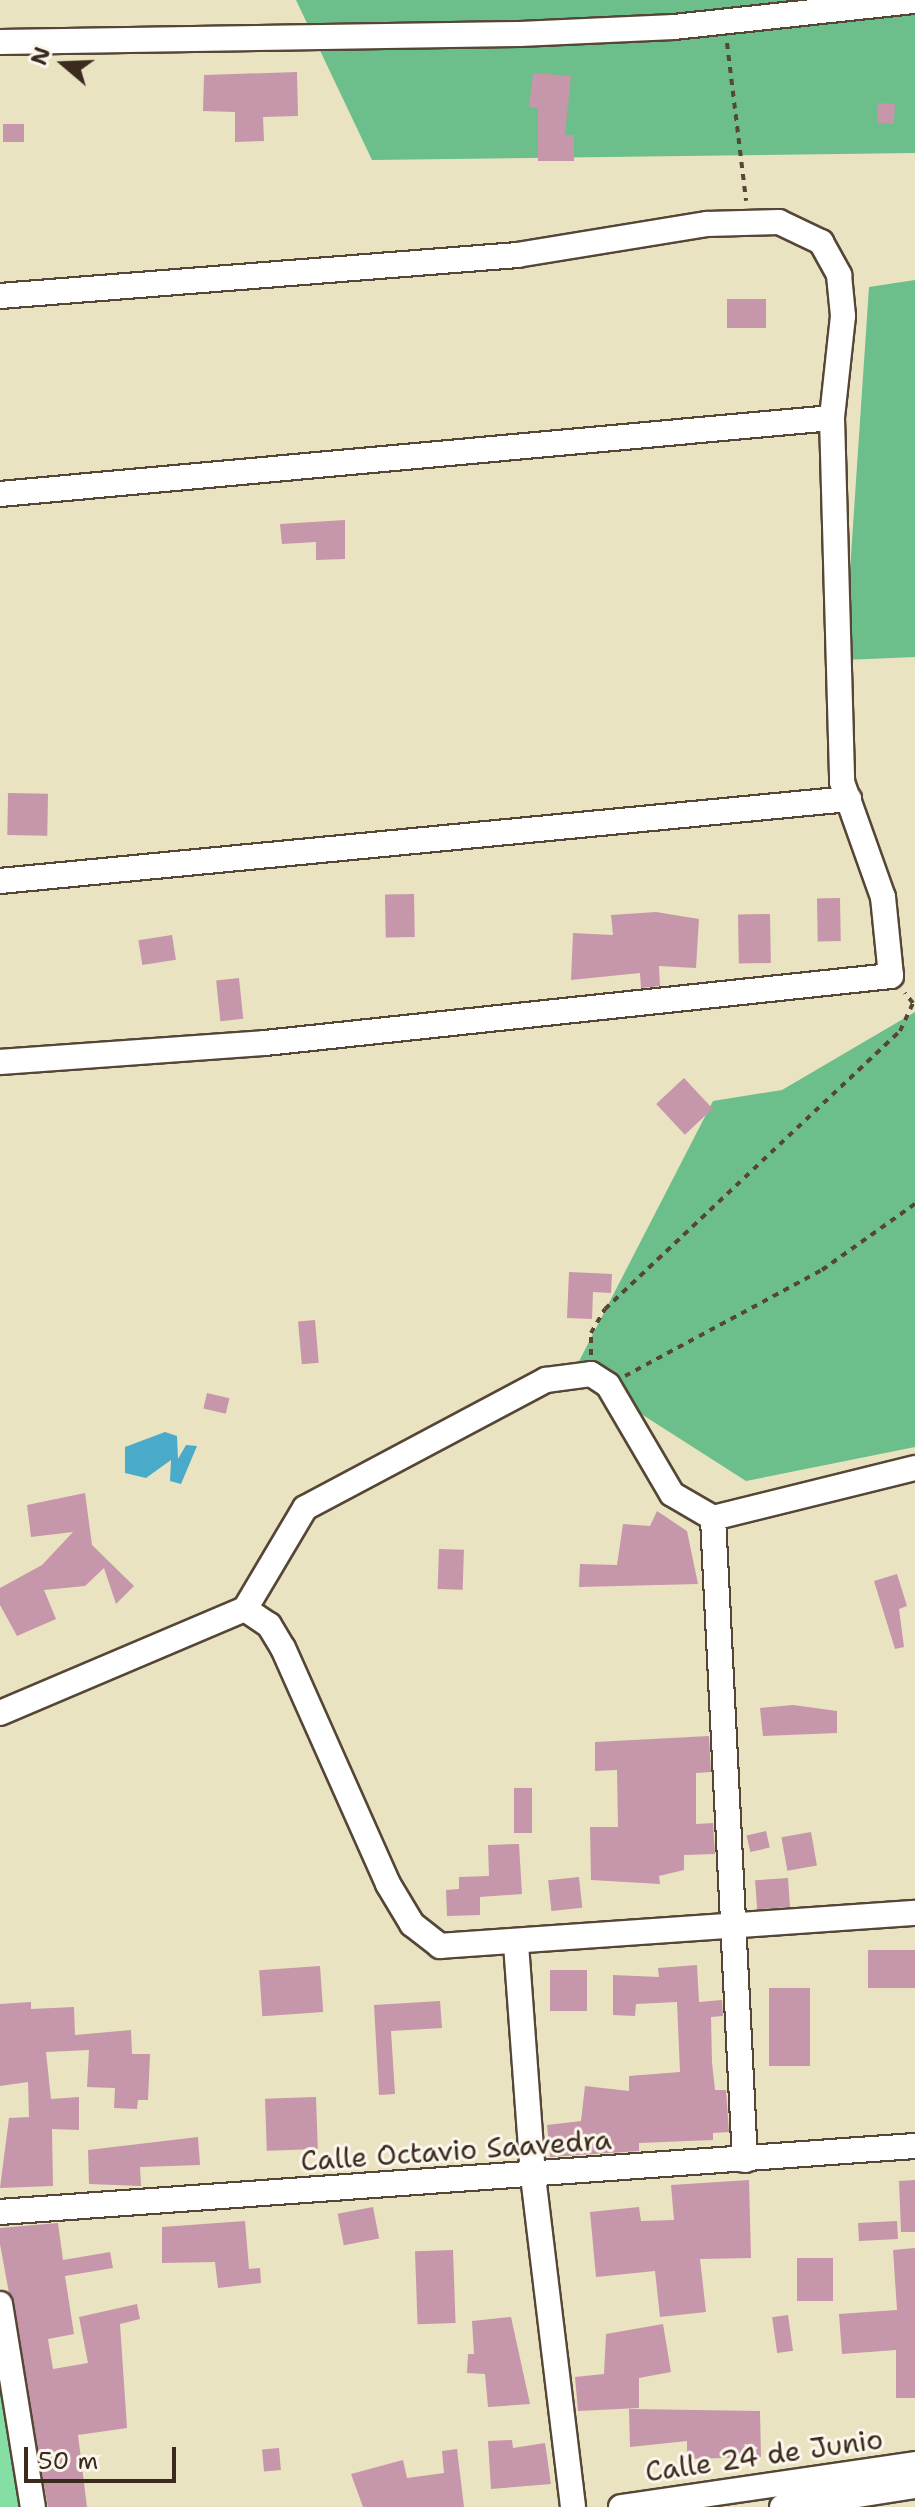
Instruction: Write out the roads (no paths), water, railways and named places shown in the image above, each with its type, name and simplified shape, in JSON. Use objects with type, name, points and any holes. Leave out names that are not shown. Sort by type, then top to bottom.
[{"type":"street","points":[[0,42],[520,34],[724,21],[915,1]]},
{"type":"street","points":[[0,296],[517,255],[749,223],[779,222],[821,242],[839,275],[843,316],[832,418],[837,720],[849,799],[883,897],[891,976],[265,1043],[0,1062]]},
{"type":"street","points":[[0,494],[832,418]]},
{"type":"street","points":[[0,881],[849,799]]},
{"type":"street","points":[[0,1713],[245,1609],[305,1508],[325,1494],[546,1380],[600,1379],[672,1494],[713,1518],[915,1468]]},
{"type":"street","points":[[713,1518],[745,2160]]},
{"type":"street","points":[[245,1609],[269,1625],[283,1648],[412,1924],[440,1946],[516,1944],[733,1929],[915,1913]]},
{"type":"street","points":[[516,1944],[533,2176],[573,2507]]},
{"type":"street","name":"Calle Octavio Saavedra","points":[[0,2212],[533,2176],[915,2146]]},
{"type":"street","points":[[0,2304],[33,2507]]},
{"type":"street","name":"Calle 24 de Junio","points":[[621,2507],[915,2464]]},
{"type":"street","name":"Calle 24 de Junio","points":[[782,2507],[915,2486]]},
{"type":"water","points":[[165,1432],[177,1436],[178,1459],[186,1445],[197,1446],[181,1484],[170,1481],[171,1460],[146,1478],[125,1473],[125,1447]]}]
